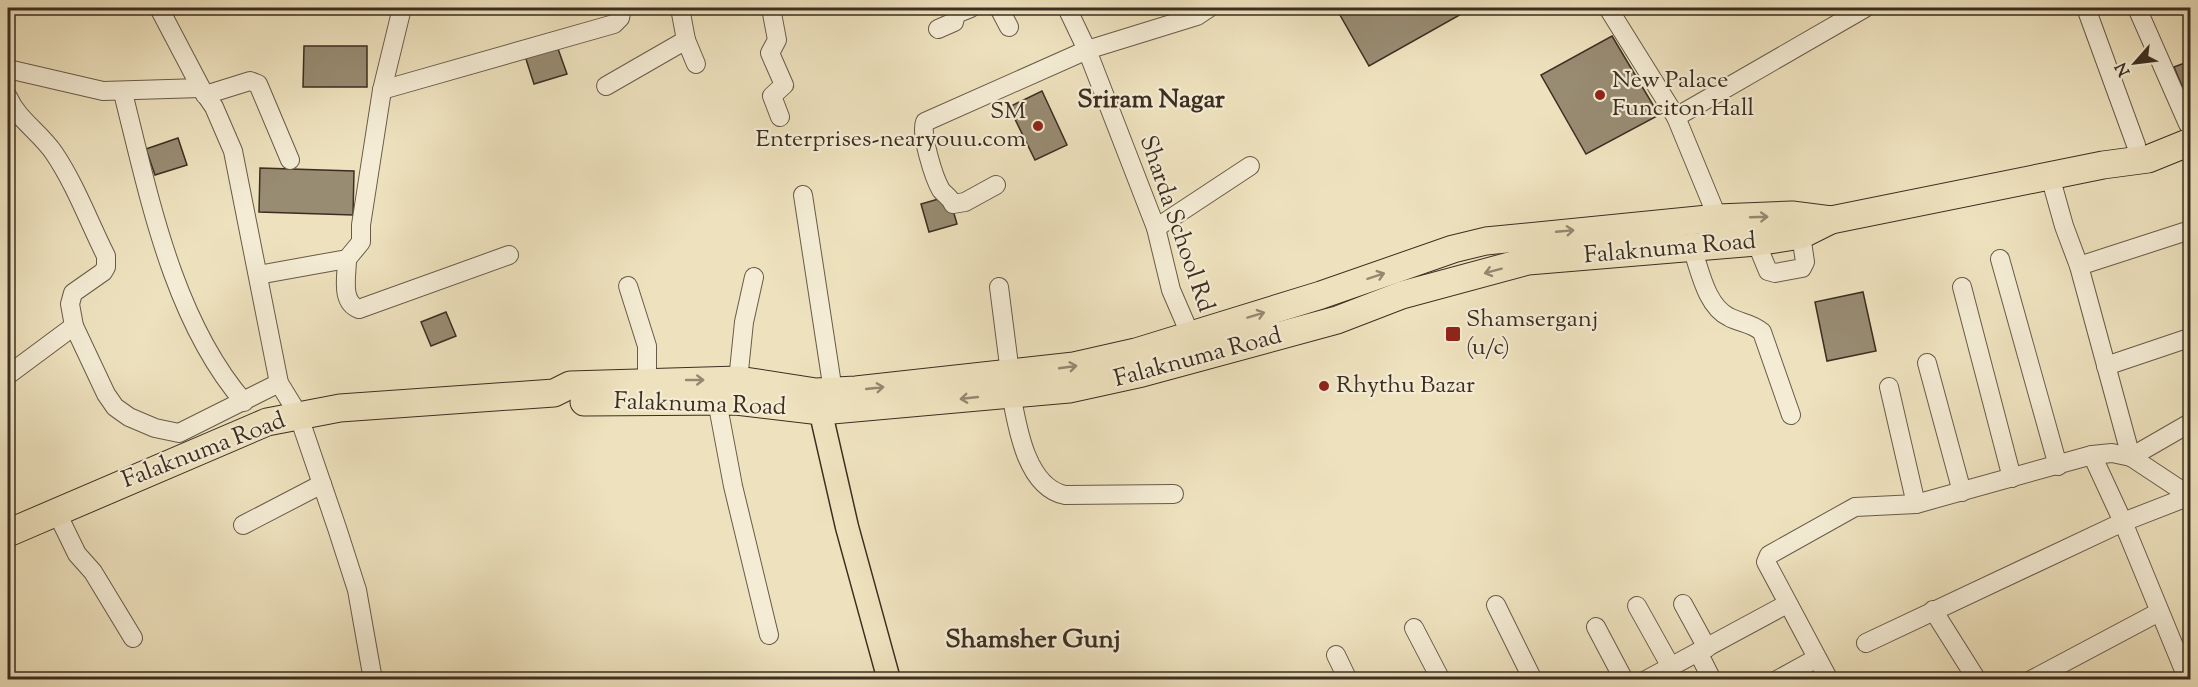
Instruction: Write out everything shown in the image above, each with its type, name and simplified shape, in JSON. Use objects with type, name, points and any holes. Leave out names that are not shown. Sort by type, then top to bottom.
[{"type":"highway","name":"Falaknuma Road","points":[[2103,165],[2136,145],[2190,129]]},
{"type":"highway","name":"Falaknuma Road","points":[[1191,347],[1337,320],[1402,295],[1528,261],[1756,242],[1801,235],[1831,220],[2103,165],[2148,159],[2190,129]]},
{"type":"highway","name":"Falaknuma Road","points":[[554,393],[576,402],[730,394],[823,398],[1010,383],[1101,384],[1321,295],[1453,249],[1486,241],[1718,218],[1792,215],[1831,220]]},
{"type":"highway","name":"Falaknuma Road","points":[[8,533],[237,434],[298,414],[340,408],[554,393],[570,385],[647,381],[730,394]]},
{"type":"main road","points":[[823,398],[847,527],[889,680]]},
{"type":"street","points":[[159,8],[203,92],[214,107],[233,151],[279,383],[298,414],[357,590],[374,675]]},
{"type":"street","points":[[402,8],[382,90],[361,225],[361,242],[347,259],[346,299],[352,306],[359,309],[509,255]]},
{"type":"street","points":[[382,90],[614,24],[620,18],[622,8]]},
{"type":"street","points":[[680,8],[686,40],[696,64]]},
{"type":"street","points":[[771,8],[777,40],[770,53],[784,85],[772,96],[780,117]]},
{"type":"street","points":[[938,29],[954,22],[956,14],[971,8]]},
{"type":"street","points":[[999,8],[1009,27]]},
{"type":"street","name":"Sharda School Rd","points":[[1067,8],[1087,50],[1156,228],[1171,290],[1191,347]]},
{"type":"street","points":[[1608,8],[1676,117],[1728,244]]},
{"type":"street","points":[[1676,117],[1865,8]]},
{"type":"street","points":[[2086,8],[2136,145]]},
{"type":"street","points":[[2137,8],[2190,129]]},
{"type":"street","points":[[996,186],[965,202],[953,204],[949,196],[942,191],[922,132],[924,124],[931,118],[1087,50],[1199,10]]},
{"type":"street","points":[[606,86],[686,40]]},
{"type":"street","points":[[8,69],[102,91],[123,93],[203,92],[250,81],[258,84],[290,160]]},
{"type":"street","points":[[123,93],[146,188],[184,302],[223,378],[244,402]]},
{"type":"street","points":[[8,97],[15,112],[45,139],[58,158],[106,256],[106,267],[103,272],[74,293],[70,304],[74,326],[106,394],[115,407],[129,417],[155,428],[179,433],[279,383]]},
{"type":"street","points":[[1156,228],[1250,166]]},
{"type":"street","points":[[2050,176],[2079,266],[2131,457]]},
{"type":"street","points":[[803,195],[823,398]]},
{"type":"street","points":[[2079,266],[2190,230]]},
{"type":"street","points":[[1692,248],[1710,298],[1718,310],[1729,317],[1754,325],[1762,332],[1791,415]]},
{"type":"street","points":[[258,275],[347,259]]},
{"type":"street","points":[[2000,259],[2058,466]]},
{"type":"street","points":[[753,277],[730,394],[733,486],[769,634]]},
{"type":"street","points":[[628,286],[647,346],[647,381]]},
{"type":"street","points":[[999,287],[1010,383],[1021,444],[1033,467],[1053,491],[1065,495],[1174,494]]},
{"type":"street","points":[[1962,287],[2012,478]]},
{"type":"street","points":[[8,375],[74,326]]},
{"type":"street","points":[[2106,366],[2190,338]]},
{"type":"street","points":[[1927,363],[1962,492]]},
{"type":"street","points":[[1889,387],[1916,504]]},
{"type":"street","points":[[2131,457],[2190,423]]},
{"type":"street","points":[[1829,680],[1766,562],[1769,555],[1855,507],[1916,504],[2092,455],[2112,453],[2131,457],[2190,496],[2123,522],[1866,643]]},
{"type":"street","points":[[2092,455],[2123,522],[2159,612],[2183,648],[2188,680]]},
{"type":"street","points":[[243,525],[321,484]]},
{"type":"street","points":[[56,511],[77,554],[93,572],[133,638]]},
{"type":"street","points":[[1496,604],[1533,680]]},
{"type":"street","points":[[1683,604],[1712,680]]},
{"type":"street","points":[[1649,679],[1787,604]]},
{"type":"street","points":[[1637,606],[1671,667]]},
{"type":"street","points":[[1933,610],[1977,680]]},
{"type":"street","points":[[2031,680],[2060,673],[2159,612]]},
{"type":"street","points":[[1596,627],[1624,680]]},
{"type":"street","points":[[1413,628],[1442,680]]},
{"type":"street","points":[[1336,655],[1348,680]]},
{"type":"street","points":[[1777,680],[1817,658]]},
{"type":"building","points":[[1336,8],[1472,8],[1369,66]]},
{"type":"building","name":"New Palace Funciton Hall","points":[[1612,36],[1659,115],[1586,154],[1541,75]]},
{"type":"building","points":[[304,46],[367,46],[367,87],[303,87]]},
{"type":"building","points":[[557,46],[567,74],[534,84],[525,56]]},
{"type":"building","points":[[2190,61],[2190,82],[2182,86],[2174,67]]},
{"type":"building","name":"SM Enterprises-nearyouu.com","points":[[1042,91],[1067,145],[1035,160],[1009,107]]},
{"type":"building","points":[[178,138],[187,165],[155,175],[146,149]]},
{"type":"building","points":[[260,168],[354,171],[353,215],[259,212]]},
{"type":"building","points":[[949,196],[957,224],[929,232],[921,204]]},
{"type":"building","points":[[1863,292],[1876,351],[1827,361],[1815,302]]},
{"type":"building","points":[[446,312],[456,336],[431,346],[421,322]]},
{"type":"place","name":"New Palace Funciton Hall","points":[[1600,95]]},
{"type":"place","name":"SM Enterprises-nearyouu.com","points":[[1038,126]]},
{"type":"place","name":"Shamserganj (u/c)","points":[[1453,334]]},
{"type":"place","name":"Rhythu Bazar","points":[[1324,386]]},
{"type":"district","name":"Sriram Nagar","points":[[1151,100]]},
{"type":"district","name":"Shamsher Gunj","points":[[1033,640]]}]
